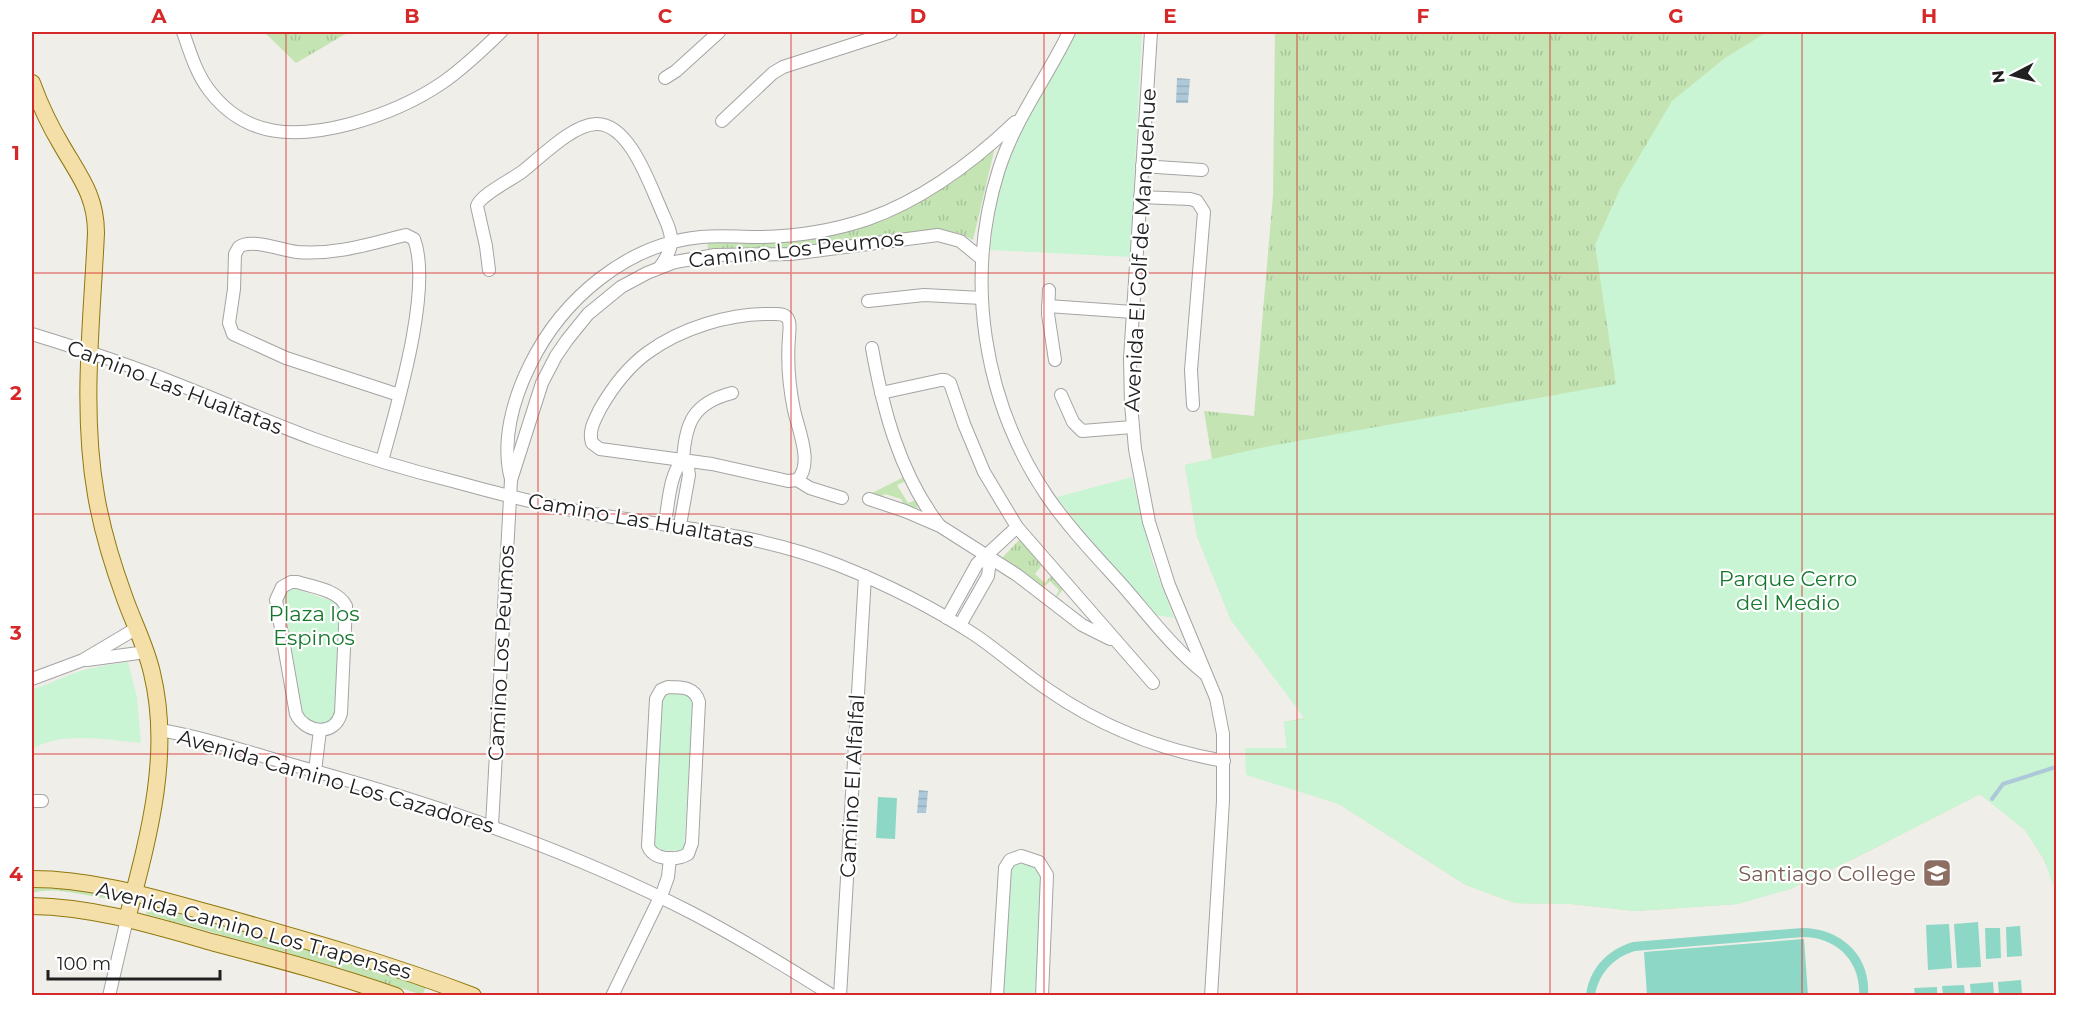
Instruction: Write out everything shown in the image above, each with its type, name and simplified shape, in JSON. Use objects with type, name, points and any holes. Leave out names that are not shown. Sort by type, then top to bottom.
[{"type":"main road","points":[[32,82],[55,134],[88,190],[94,207],[96,233],[89,421],[96,495],[114,569],[146,652],[156,693],[160,730],[155,794],[127,919]]},
{"type":"main road","name":"Avenida Camino Los Trapenses","points":[[32,879],[85,883],[134,892],[348,951],[473,996]]},
{"type":"main road","name":"Avenida Camino Los Trapenses","points":[[32,906],[87,910],[127,919],[319,971],[396,996]]},
{"type":"main road","points":[[428,996],[431,991],[443,984]]},
{"type":"street","points":[[183,32],[193,61],[204,82],[228,109],[257,126],[279,132],[298,133],[321,131],[354,123],[410,102],[456,73],[501,32]]},
{"type":"street","points":[[665,78],[676,71],[718,32]]},
{"type":"street","points":[[722,121],[773,73],[783,67],[891,32]]},
{"type":"street","name":"Avenida El Golf de Manquehue","points":[[1069,32],[1009,141],[998,171],[988,214],[982,259],[982,298],[986,341],[994,381],[1009,424],[1029,466],[1048,496],[1070,525],[1180,652],[1204,673]]},
{"type":"street","name":"Avenida El Golf de Manquehue","points":[[1151,32],[1133,312],[1130,382],[1132,427],[1139,476],[1154,540],[1169,585],[1219,709],[1223,734],[1224,761],[1211,996]]},
{"type":"street","name":"Camino Los Peumos","points":[[511,480],[508,470],[508,447],[514,404],[533,358],[551,328],[574,301],[601,278],[636,257],[672,243],[713,236],[756,237],[802,234],[847,225],[876,216],[941,183],[977,156],[1023,114]]},
{"type":"street","points":[[489,270],[477,206],[479,200],[509,181],[564,139],[591,125],[600,124],[611,128],[635,154],[667,225],[672,243],[660,267]]},
{"type":"street","points":[[1142,166],[1202,170]]},
{"type":"street","points":[[1140,197],[1190,198],[1197,201],[1202,208],[1191,370],[1193,405]]},
{"type":"street","points":[[382,461],[399,395],[411,345],[419,265],[415,241],[406,235],[355,249],[326,252],[295,251],[251,243],[239,247],[235,254],[234,289],[229,323],[233,334],[286,358],[399,395]]},
{"type":"street","name":"Camino Los Peumos","points":[[492,826],[511,480],[542,383],[556,356],[588,314],[634,279],[660,267],[702,256],[790,254],[938,235],[960,241],[982,259]]},
{"type":"street","points":[[1049,290],[1048,306],[1055,360]]},
{"type":"street","points":[[868,302],[924,295],[982,298]]},
{"type":"street","points":[[1048,306],[1133,312]]},
{"type":"street","points":[[797,480],[802,473],[804,452],[789,382],[790,323],[783,314],[743,315],[713,322],[677,335],[656,347],[637,361],[612,390],[602,405],[591,430],[591,440],[594,445],[603,450],[742,470],[788,481],[797,480],[810,488],[842,498]]},
{"type":"street","name":"Camino Las Hualtatas","points":[[32,334],[176,383],[285,428],[382,461],[510,496],[590,513],[680,525],[789,548],[865,576],[910,597],[960,625],[1045,688],[1090,716],[1155,744],[1224,761]]},
{"type":"street","points":[[872,348],[881,393],[911,480],[929,512],[940,526]]},
{"type":"street","points":[[881,393],[941,380],[950,383],[984,472],[1017,527],[1153,683]]},
{"type":"street","points":[[680,525],[689,472],[683,461],[687,429],[696,411],[712,400],[732,393]]},
{"type":"street","points":[[1061,395],[1073,422],[1079,429],[1086,431],[1132,427]]},
{"type":"street","points":[[665,524],[675,468],[683,461]]},
{"type":"street","points":[[869,499],[940,526],[1017,575],[1082,625],[1115,641]]},
{"type":"street","points":[[946,618],[975,568],[1017,527]]},
{"type":"street","points":[[960,625],[988,576],[989,568],[986,557]]},
{"type":"street","name":"Camino El Alfalfal","points":[[840,996],[865,576]]},
{"type":"street","points":[[291,582],[335,595],[342,599],[346,606],[340,719],[332,727],[320,730],[304,726],[294,710],[276,600],[282,587],[291,582]]},
{"type":"street","points":[[32,679],[83,660],[137,628]]},
{"type":"street","points":[[83,660],[146,652]]},
{"type":"street","points":[[668,687],[691,690],[697,695],[699,702],[692,847],[684,856],[670,858],[653,854],[648,846],[656,699],[661,690],[668,687]]},
{"type":"street","name":"Avenida Camino Los Cazadores","points":[[160,730],[405,797],[492,826],[584,863],[660,898],[750,945],[833,996]]},
{"type":"street","points":[[315,771],[320,730]]},
{"type":"street","points":[[997,996],[1005,868],[1010,860],[1021,856],[1039,862],[1047,875],[1041,996]]},
{"type":"street","points":[[612,996],[660,898],[668,877],[670,858]]},
{"type":"street","points":[[109,996],[127,919]]},
{"type":"green space","points":[[264,32],[349,32],[296,63]]},
{"type":"green space","points":[[1076,32],[1142,32],[1130,257],[990,250],[997,203],[1009,158],[1022,129]]},
{"type":"green space","name":"Parque Cerro del Medio","points":[[1275,32],[2056,32],[2056,893],[2045,861],[2025,830],[1980,794],[1790,889],[1737,904],[1635,911],[1572,904],[1515,903],[1466,885],[1339,804],[1287,787],[1284,722],[1305,718],[1231,620],[1197,536],[1185,465],[1212,459],[1204,411],[1254,416],[1273,195]]},
{"type":"green space","name":"Parque Cerro del Medio","points":[[1767,32],[2056,32],[2056,893],[2045,861],[2025,830],[1980,794],[1790,889],[1737,904],[1635,911],[1572,904],[1515,903],[1466,885],[1339,804],[1246,775],[1245,748],[1287,748],[1284,722],[1305,719],[1231,620],[1197,536],[1185,465],[1265,447],[1616,384],[1595,245],[1620,189],[1672,101],[1725,58]]},
{"type":"green space","points":[[995,147],[973,240],[959,233],[943,230],[784,249],[708,249],[707,241],[759,243],[799,241],[860,227],[889,216],[944,186]]},
{"type":"green space","points":[[904,477],[906,481],[897,485],[908,503],[916,500],[918,508],[904,505],[901,499],[885,494],[880,497],[872,493]]},
{"type":"green space","points":[[1132,477],[1152,560],[1174,618],[1156,615],[1057,497]]},
{"type":"green space","points":[[1020,539],[1042,565],[1035,574],[1045,583],[1051,576],[1063,589],[1057,597],[1063,601],[1061,604],[1055,598],[1059,590],[1050,581],[1043,588],[1002,558]]},
{"type":"green space","name":"Plaza los Espinos","points":[[290,589],[335,602],[339,610],[332,722],[316,722],[308,719],[303,713],[283,596]]},
{"type":"green space","points":[[128,662],[137,697],[141,743],[71,738],[44,743],[32,749],[32,689],[100,666]]},
{"type":"green space","points":[[671,693],[689,695],[693,704],[684,847],[681,851],[660,850],[654,844],[662,698]]},
{"type":"green space","points":[[878,797],[897,798],[895,839],[876,838]]},
{"type":"green space","points":[[1020,862],[1035,868],[1042,876],[1035,995],[1003,996],[1010,874],[1014,864]]},
{"type":"green space","points":[[32,888],[85,891],[115,899],[52,890],[32,893]]},
{"type":"green space","points":[[148,906],[367,966],[427,986],[422,995],[331,965],[146,914]]},
{"type":"green space","points":[[1978,922],[1981,967],[1957,968],[1954,924]]},
{"type":"green space","points":[[1949,924],[1952,968],[1928,970],[1926,925]]},
{"type":"green space","points":[[2020,926],[2022,956],[2007,957],[2006,927]]},
{"type":"green space","name":"Santiago College","points":[[1802,928],[1829,933],[1851,947],[1864,968],[1868,981],[1868,995],[1859,995],[1856,972],[1844,953],[1826,941],[1803,937],[1635,951],[1620,957],[1609,967],[1600,980],[1595,995],[1586,995],[1591,976],[1601,961],[1615,950],[1633,942]]},
{"type":"green space","points":[[1985,928],[2000,928],[2001,958],[1986,959]]},
{"type":"green space","name":"Santiago College","points":[[1804,939],[1808,995],[1647,995],[1644,952]]},
{"type":"green space","points":[[2021,980],[2022,995],[1999,995],[1998,982]]},
{"type":"green space","points":[[1993,982],[1994,995],[1971,995],[1970,984]]},
{"type":"green space","points":[[1964,985],[1965,995],[1943,995],[1942,986]]},
{"type":"green space","points":[[1937,987],[1937,995],[1915,995],[1914,988]]},
{"type":"water","points":[[1177,78],[1190,79],[1188,103],[1176,103]]},
{"type":"water","points":[[919,790],[928,791],[926,813],[917,813]]},
{"type":"waterway","points":[[1992,799],[2003,784],[2056,767]]},
{"type":"place","name":"Santiago College","points":[[1937,873]]}]
